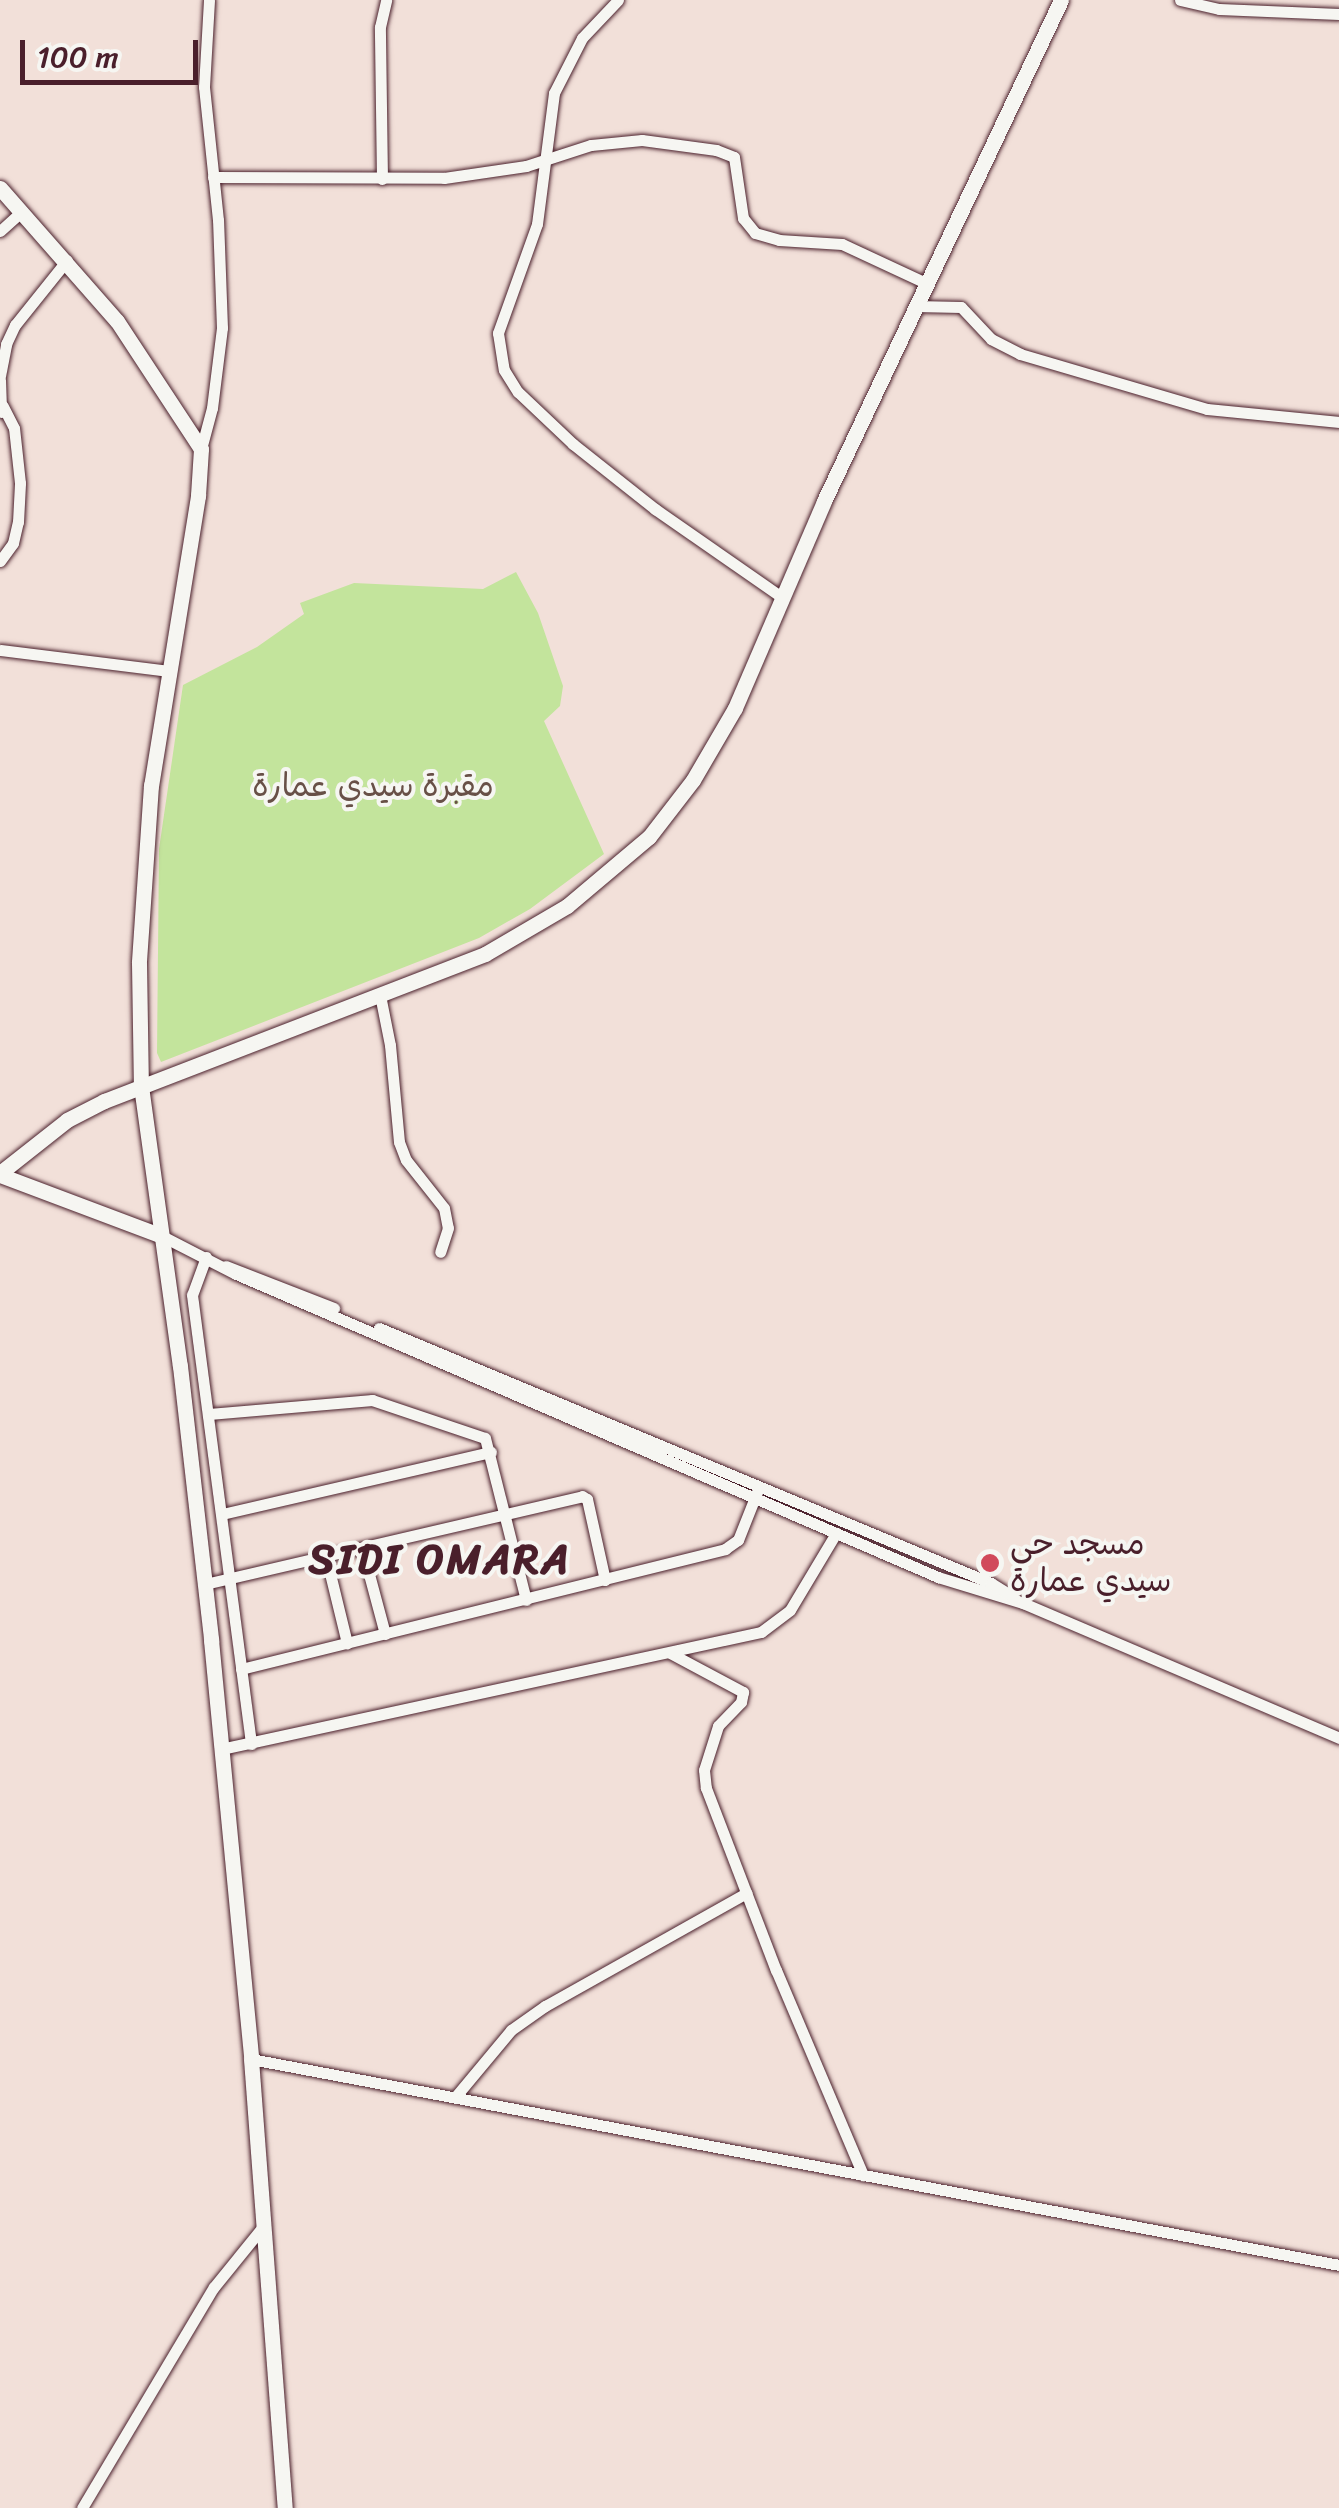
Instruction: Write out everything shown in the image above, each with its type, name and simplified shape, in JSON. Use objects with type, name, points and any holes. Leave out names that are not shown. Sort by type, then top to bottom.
[{"type":"main road","points":[[0,1174],[67,1120],[141,1086],[380,996],[526,932],[582,895],[649,837],[716,745],[915,306],[1061,0]]},
{"type":"main road","points":[[0,188],[116,322],[201,449],[198,496],[151,785],[143,882],[141,1086],[180,1366],[222,1749],[251,2059],[285,2508]]},
{"type":"main road","points":[[0,1174],[160,1235]]},
{"type":"street","points":[[201,449],[212,408],[222,328],[204,86],[209,0]]},
{"type":"street","points":[[382,179],[380,27],[386,0]]},
{"type":"street","points":[[618,0],[582,38],[554,93],[537,224],[498,333],[504,370],[518,392],[573,444],[655,509],[782,598]]},
{"type":"street","points":[[1180,0],[1220,9],[1339,14]]},
{"type":"street","points":[[213,177],[444,178],[526,166],[591,145],[642,140],[729,153],[736,164],[743,218],[756,233],[779,240],[842,244],[926,283]]},
{"type":"street","points":[[0,232],[22,210]]},
{"type":"street","points":[[0,561],[13,543],[20,483],[14,428],[1,411],[0,378],[6,344],[15,325],[66,260]]},
{"type":"street","points":[[915,306],[961,307],[991,339],[1020,354],[1207,409],[1339,422]]},
{"type":"street","points":[[0,650],[168,670]]},
{"type":"street","points":[[380,996],[390,1045],[399,1142],[406,1160],[444,1208],[448,1228],[440,1252]]},
{"type":"street","points":[[160,1235],[222,1265],[757,1492],[991,1583],[1022,1603]]},
{"type":"street","points":[[206,1257],[192,1295],[251,1744]]},
{"type":"street","points":[[169,1292],[192,1295]]},
{"type":"street","points":[[180,1366],[202,1363]]},
{"type":"street","points":[[209,1414],[387,1401],[485,1438],[526,1600]]},
{"type":"street","points":[[222,1514],[491,1452]]},
{"type":"street","points":[[757,1492],[938,1577],[1022,1603],[1339,1738]]},
{"type":"street","points":[[241,1669],[733,1545],[757,1492]]},
{"type":"street","points":[[205,1584],[586,1496],[605,1580]]},
{"type":"street","points":[[222,1749],[750,1636],[780,1620],[836,1532]]},
{"type":"street","points":[[362,1548],[385,1634]]},
{"type":"street","points":[[326,1557],[347,1643]]},
{"type":"street","points":[[670,1653],[742,1692],[741,1702],[718,1726],[704,1770],[706,1788],[746,1894],[864,2175]]},
{"type":"street","points":[[456,2096],[511,2030],[545,2006],[746,1894]]},
{"type":"street","points":[[251,2059],[1339,2266]]},
{"type":"street","points":[[82,2508],[214,2287],[261,2229]]},
{"type":"green space","name":"مقبرة سيدي عمارة","points":[[516,572],[538,613],[563,686],[560,706],[544,721],[604,854],[530,909],[479,938],[161,1062],[157,1053],[159,849],[183,685],[257,647],[304,614],[300,603],[354,583],[483,589]]},
{"type":"place","name":"مسجد حي سيدي عمارة","points":[[990,1563]]},
{"type":"district","name":"SIDI OMARA","points":[[440,1559]]}]
